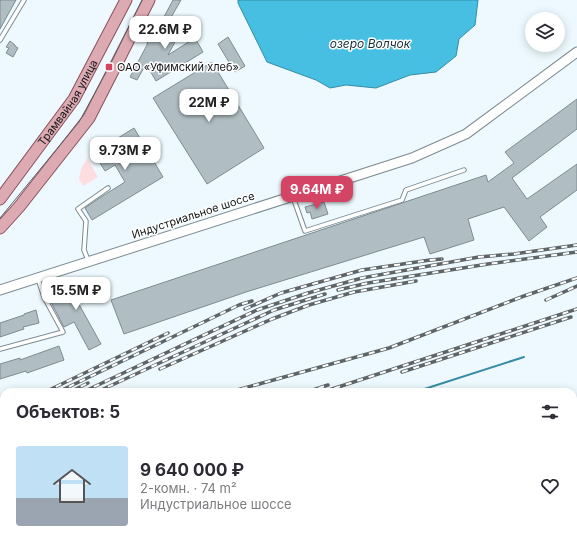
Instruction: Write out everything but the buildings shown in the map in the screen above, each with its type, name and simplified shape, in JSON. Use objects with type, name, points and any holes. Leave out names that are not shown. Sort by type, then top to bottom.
[{"type":"main road","name":"Трамвайная улица","points":[[0,199],[74,99],[126,0]]},
{"type":"main road","name":"Трамвайная улица","points":[[0,228],[89,118],[149,0]]},
{"type":"street","name":"Индустриальное шоссе","points":[[0,290],[412,158],[466,134],[577,52]]},
{"type":"lane","points":[[0,40],[24,0]]},
{"type":"lane","points":[[293,196],[305,231],[402,200],[406,190],[464,170]]},
{"type":"lane","points":[[88,261],[84,250],[86,221],[78,209],[108,188]]},
{"type":"lane","points":[[0,349],[63,332],[44,297],[38,278]]},
{"type":"shaded area","points":[[87,158],[98,177],[83,186],[79,179],[81,169]]},
{"type":"water","name":"озеро Волчок","points":[[238,0],[478,0],[475,25],[459,39],[456,56],[436,72],[410,75],[376,88],[346,85],[330,88],[316,80],[267,62],[238,3]]},
{"type":"waterway","points":[[427,388],[524,357]]},
{"type":"tram line","points":[[0,218],[79,122],[109,67],[142,0]]},
{"type":"railway","points":[[91,388],[257,310],[308,293],[362,278],[479,257],[514,254],[577,245]]},
{"type":"railway","points":[[338,290],[368,283],[577,252]]},
{"type":"railway","points":[[245,309],[281,293],[362,270],[442,259]]},
{"type":"railway","points":[[244,388],[389,348],[524,296],[577,278]]},
{"type":"railway","points":[[160,369],[272,319],[309,305],[354,292],[416,281]]},
{"type":"railway","points":[[546,300],[577,286]]},
{"type":"railway","points":[[106,388],[274,310],[325,294]]},
{"type":"railway","points":[[66,388],[239,305],[252,301]]},
{"type":"railway","points":[[335,388],[577,309]]},
{"type":"railway","points":[[402,372],[571,317]]},
{"type":"railway","points":[[53,388],[168,333]]},
{"type":"railway","points":[[78,388],[88,383]]},
{"type":"railway","points":[[319,388],[328,385]]},
{"type":"place","name":"ОАО «Уфимский хлеб»","points":[[109,67]]}]
